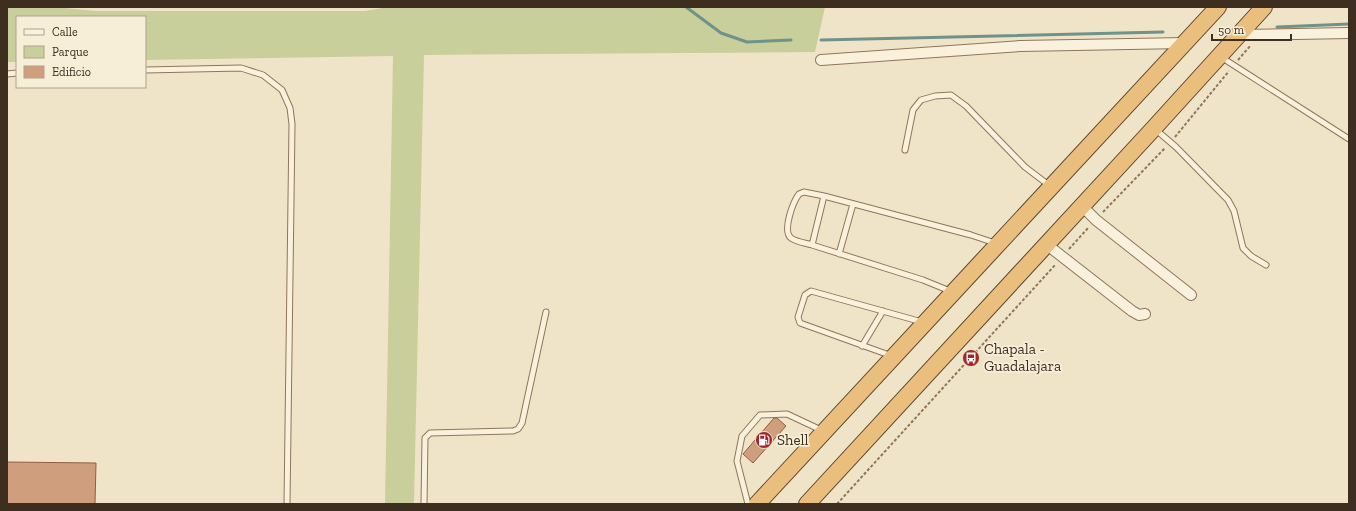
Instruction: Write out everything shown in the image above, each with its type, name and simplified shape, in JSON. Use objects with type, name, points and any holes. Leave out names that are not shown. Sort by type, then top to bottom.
[{"type":"highway","points":[[757,504],[1218,7]]},
{"type":"highway","points":[[806,504],[1264,7]]},
{"type":"street","points":[[1238,35],[1349,33]]},
{"type":"street","points":[[821,60],[1020,46],[1184,43]]},
{"type":"street","points":[[1082,206],[1096,220],[1191,296]]},
{"type":"street","points":[[1046,244],[1132,311],[1139,315],[1145,314]]},
{"type":"lane","points":[[1219,56],[1349,139]]},
{"type":"lane","points":[[146,70],[241,68],[263,74],[282,90],[290,108],[292,124],[288,504]]},
{"type":"lane","points":[[905,150],[913,110],[920,100],[935,96],[951,95],[966,106],[1025,167],[1051,187]]},
{"type":"lane","points":[[1154,128],[1228,200],[1234,211],[1243,248],[1251,256],[1266,265]]},
{"type":"lane","points":[[953,292],[923,280],[792,239],[788,233],[787,225],[798,194],[804,192],[824,196],[971,235],[998,244]]},
{"type":"lane","points":[[812,245],[824,196]]},
{"type":"lane","points":[[839,254],[853,204]]},
{"type":"lane","points":[[894,356],[800,323],[798,317],[806,295],[811,292],[925,323]]},
{"type":"lane","points":[[862,346],[883,311]]},
{"type":"lane","points":[[424,504],[425,438],[430,433],[513,432],[522,423],[546,312]]},
{"type":"lane","points":[[748,504],[737,461],[742,436],[760,414],[787,414],[824,431]]},
{"type":"path","points":[[836,504],[1096,220],[1171,143],[1260,34]]},
{"type":"green space","points":[[7,7],[54,7],[96,11],[365,11],[388,7],[825,7],[815,52],[424,55],[414,504],[385,504],[393,56],[146,60],[146,16],[16,16],[16,62],[7,62]]},
{"type":"building","name":"Shell","points":[[774,418],[777,418],[786,426],[753,463],[743,454]]},
{"type":"building","points":[[7,462],[96,463],[95,504],[7,504]]},
{"type":"waterway","points":[[686,7],[721,33],[747,42],[791,40]]},
{"type":"waterway","points":[[1277,27],[1349,24]]},
{"type":"waterway","points":[[821,40],[1163,32]]},
{"type":"place","name":"Chapala - Guadalajara","points":[[971,358]]},
{"type":"place","name":"Shell","points":[[764,440]]}]
